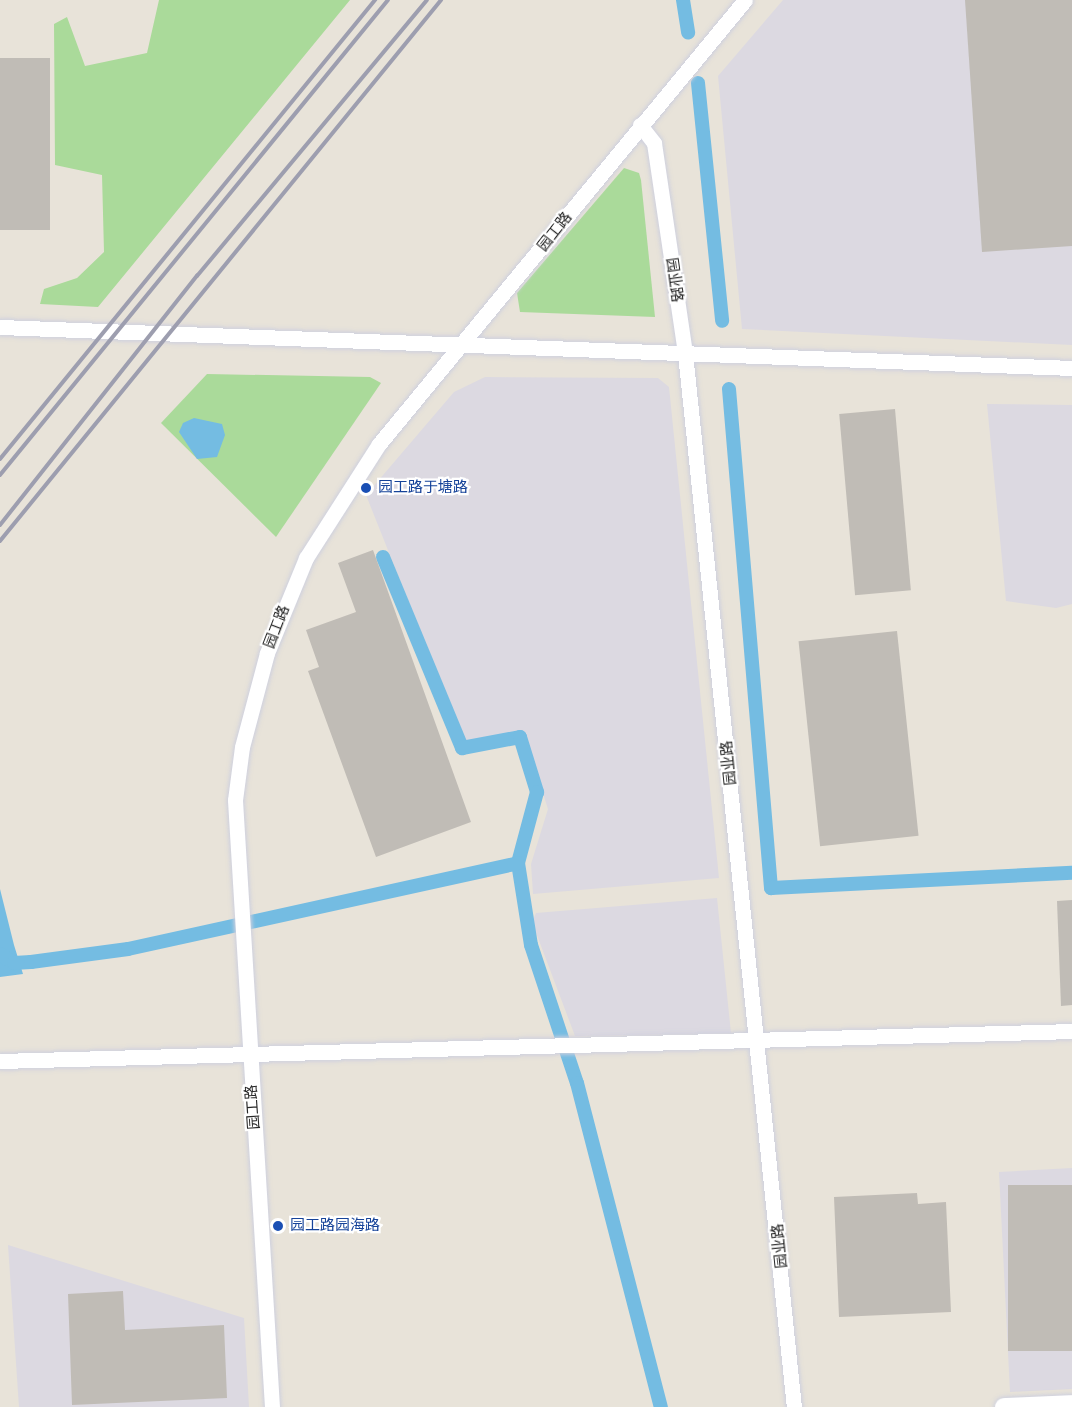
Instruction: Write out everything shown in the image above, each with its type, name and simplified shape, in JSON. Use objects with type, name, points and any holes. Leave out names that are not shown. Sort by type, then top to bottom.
[{"type":"street","name":"园工路","points":[[272,1407],[235,800],[242,747],[285,606],[306,558],[353,480],[466,344],[640,125],[745,0]]},
{"type":"street","name":"园业路","points":[[640,125],[654,143],[685,353],[758,1040],[794,1407]]},
{"type":"street","points":[[0,327],[1072,369]]},
{"type":"street","points":[[0,1061],[250,1056],[587,1043],[1072,1031]]},
{"type":"street","points":[[1004,1407],[1072,1404]]},
{"type":"shaded area","points":[[783,0],[1072,0],[1072,345],[742,329],[718,76]]},
{"type":"shaded area","points":[[485,377],[658,378],[669,387],[719,878],[533,894],[531,864],[548,809],[524,734],[464,741],[366,495],[454,392]]},
{"type":"shaded area","points":[[987,404],[1072,405],[1072,604],[1056,608],[1006,601]]},
{"type":"shaded area","points":[[717,898],[731,1033],[575,1036],[532,922],[536,913]]},
{"type":"shaded area","points":[[1072,1168],[1072,1389],[1010,1392],[999,1172]]},
{"type":"shaded area","points":[[8,1245],[244,1318],[249,1407],[19,1407]]},
{"type":"green space","points":[[159,0],[350,0],[98,307],[40,304],[44,289],[77,278],[104,252],[102,175],[55,165],[54,24],[67,17],[85,66],[147,53]]},
{"type":"green space","points":[[624,168],[639,173],[641,180],[655,317],[520,312],[517,293]]},
{"type":"green space","points":[[207,374],[370,377],[381,383],[276,537],[161,423]]},
{"type":"water","points":[[194,418],[222,424],[225,435],[217,457],[197,459],[179,432],[183,423]]},
{"type":"water","points":[[0,889],[14,945],[23,974],[0,977]]},
{"type":"building","points":[[965,0],[1072,0],[1072,246],[982,252]]},
{"type":"building","points":[[0,58],[50,58],[50,230],[0,230]]},
{"type":"building","points":[[895,409],[911,590],[855,595],[839,414]]},
{"type":"building","points":[[373,550],[471,822],[376,857],[308,671],[319,667],[306,630],[356,612],[338,563]]},
{"type":"building","points":[[897,631],[919,836],[820,846],[799,641]]},
{"type":"building","points":[[1072,900],[1072,1005],[1061,1006],[1057,901]]},
{"type":"building","points":[[1008,1185],[1072,1185],[1072,1351],[1008,1351]]},
{"type":"building","points":[[917,1193],[918,1204],[946,1202],[951,1312],[839,1317],[834,1197]]},
{"type":"building","points":[[123,1291],[125,1330],[224,1325],[227,1398],[72,1405],[68,1294]]},
{"type":"waterway","points":[[683,0],[688,33]]},
{"type":"waterway","points":[[698,83],[722,321]]},
{"type":"waterway","points":[[729,389],[771,888],[1072,873]]},
{"type":"waterway","points":[[383,557],[462,748],[520,737],[537,792],[518,863],[531,945],[577,1083],[661,1407]]},
{"type":"waterway","points":[[0,954],[14,963],[128,949],[518,863]]},
{"type":"railway","points":[[0,459],[375,0]]},
{"type":"railway","points":[[0,475],[388,0]]},
{"type":"railway","points":[[0,525],[197,276],[427,0]]},
{"type":"railway","points":[[0,541],[441,0]]},
{"type":"place","name":"园工路于塘路","points":[[366,488]]},
{"type":"place","name":"园工路园海路","points":[[278,1226]]}]
